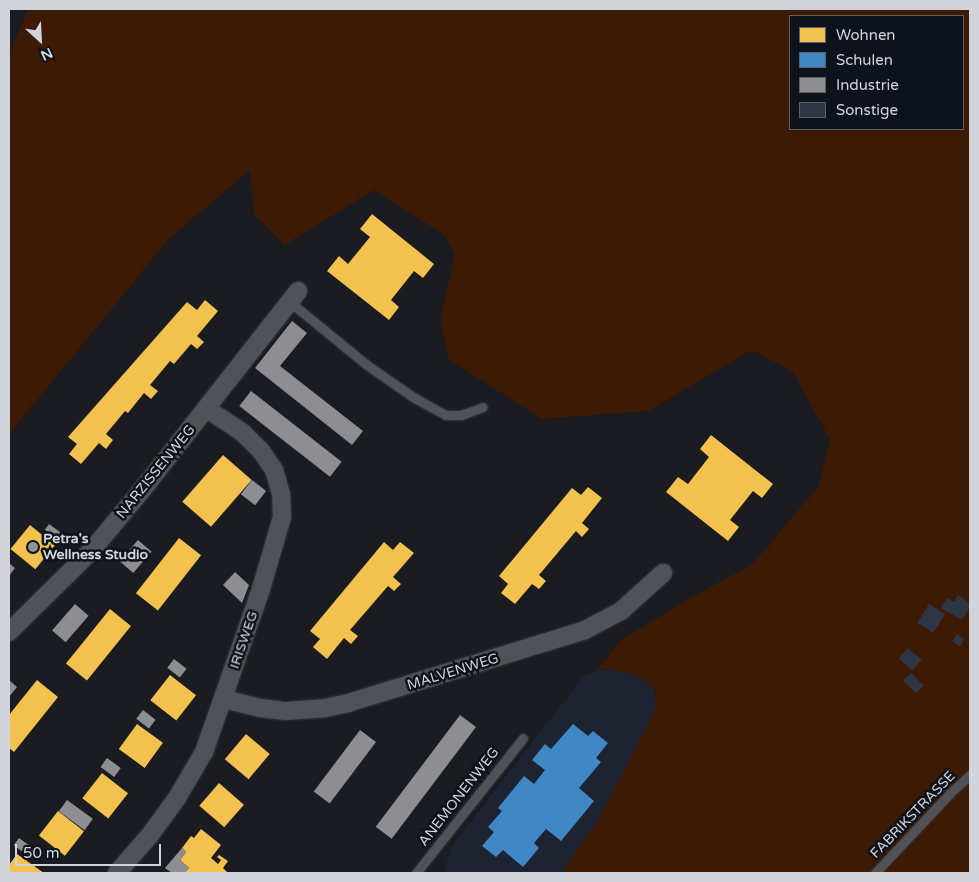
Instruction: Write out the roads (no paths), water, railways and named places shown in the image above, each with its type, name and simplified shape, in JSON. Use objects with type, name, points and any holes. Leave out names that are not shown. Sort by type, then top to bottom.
[{"type":"street","name":"NARZISSENWEG","points":[[9,632],[91,551],[207,409],[294,297]]},
{"type":"street","name":"IRISWEG","points":[[117,873],[150,835],[177,798],[204,752],[224,699],[275,546],[282,517],[281,494],[274,470],[261,451],[242,432],[207,409]]},
{"type":"street","name":"MALVENWEG","points":[[224,699],[286,712],[325,708],[348,703],[585,630],[621,611],[663,573]]},
{"type":"lane","name":"NARZISSENWEG","points":[[294,297],[367,365],[413,397],[445,415],[461,415],[483,406]]},
{"type":"lane","name":"ANEMONENWEG","points":[[416,873],[523,738]]},
{"type":"lane","name":"FABRIKSTRASSE","points":[[875,873],[950,793],[970,775]]},
{"type":"place","name":"Petra's Wellness Studio","points":[[33,547]]}]
